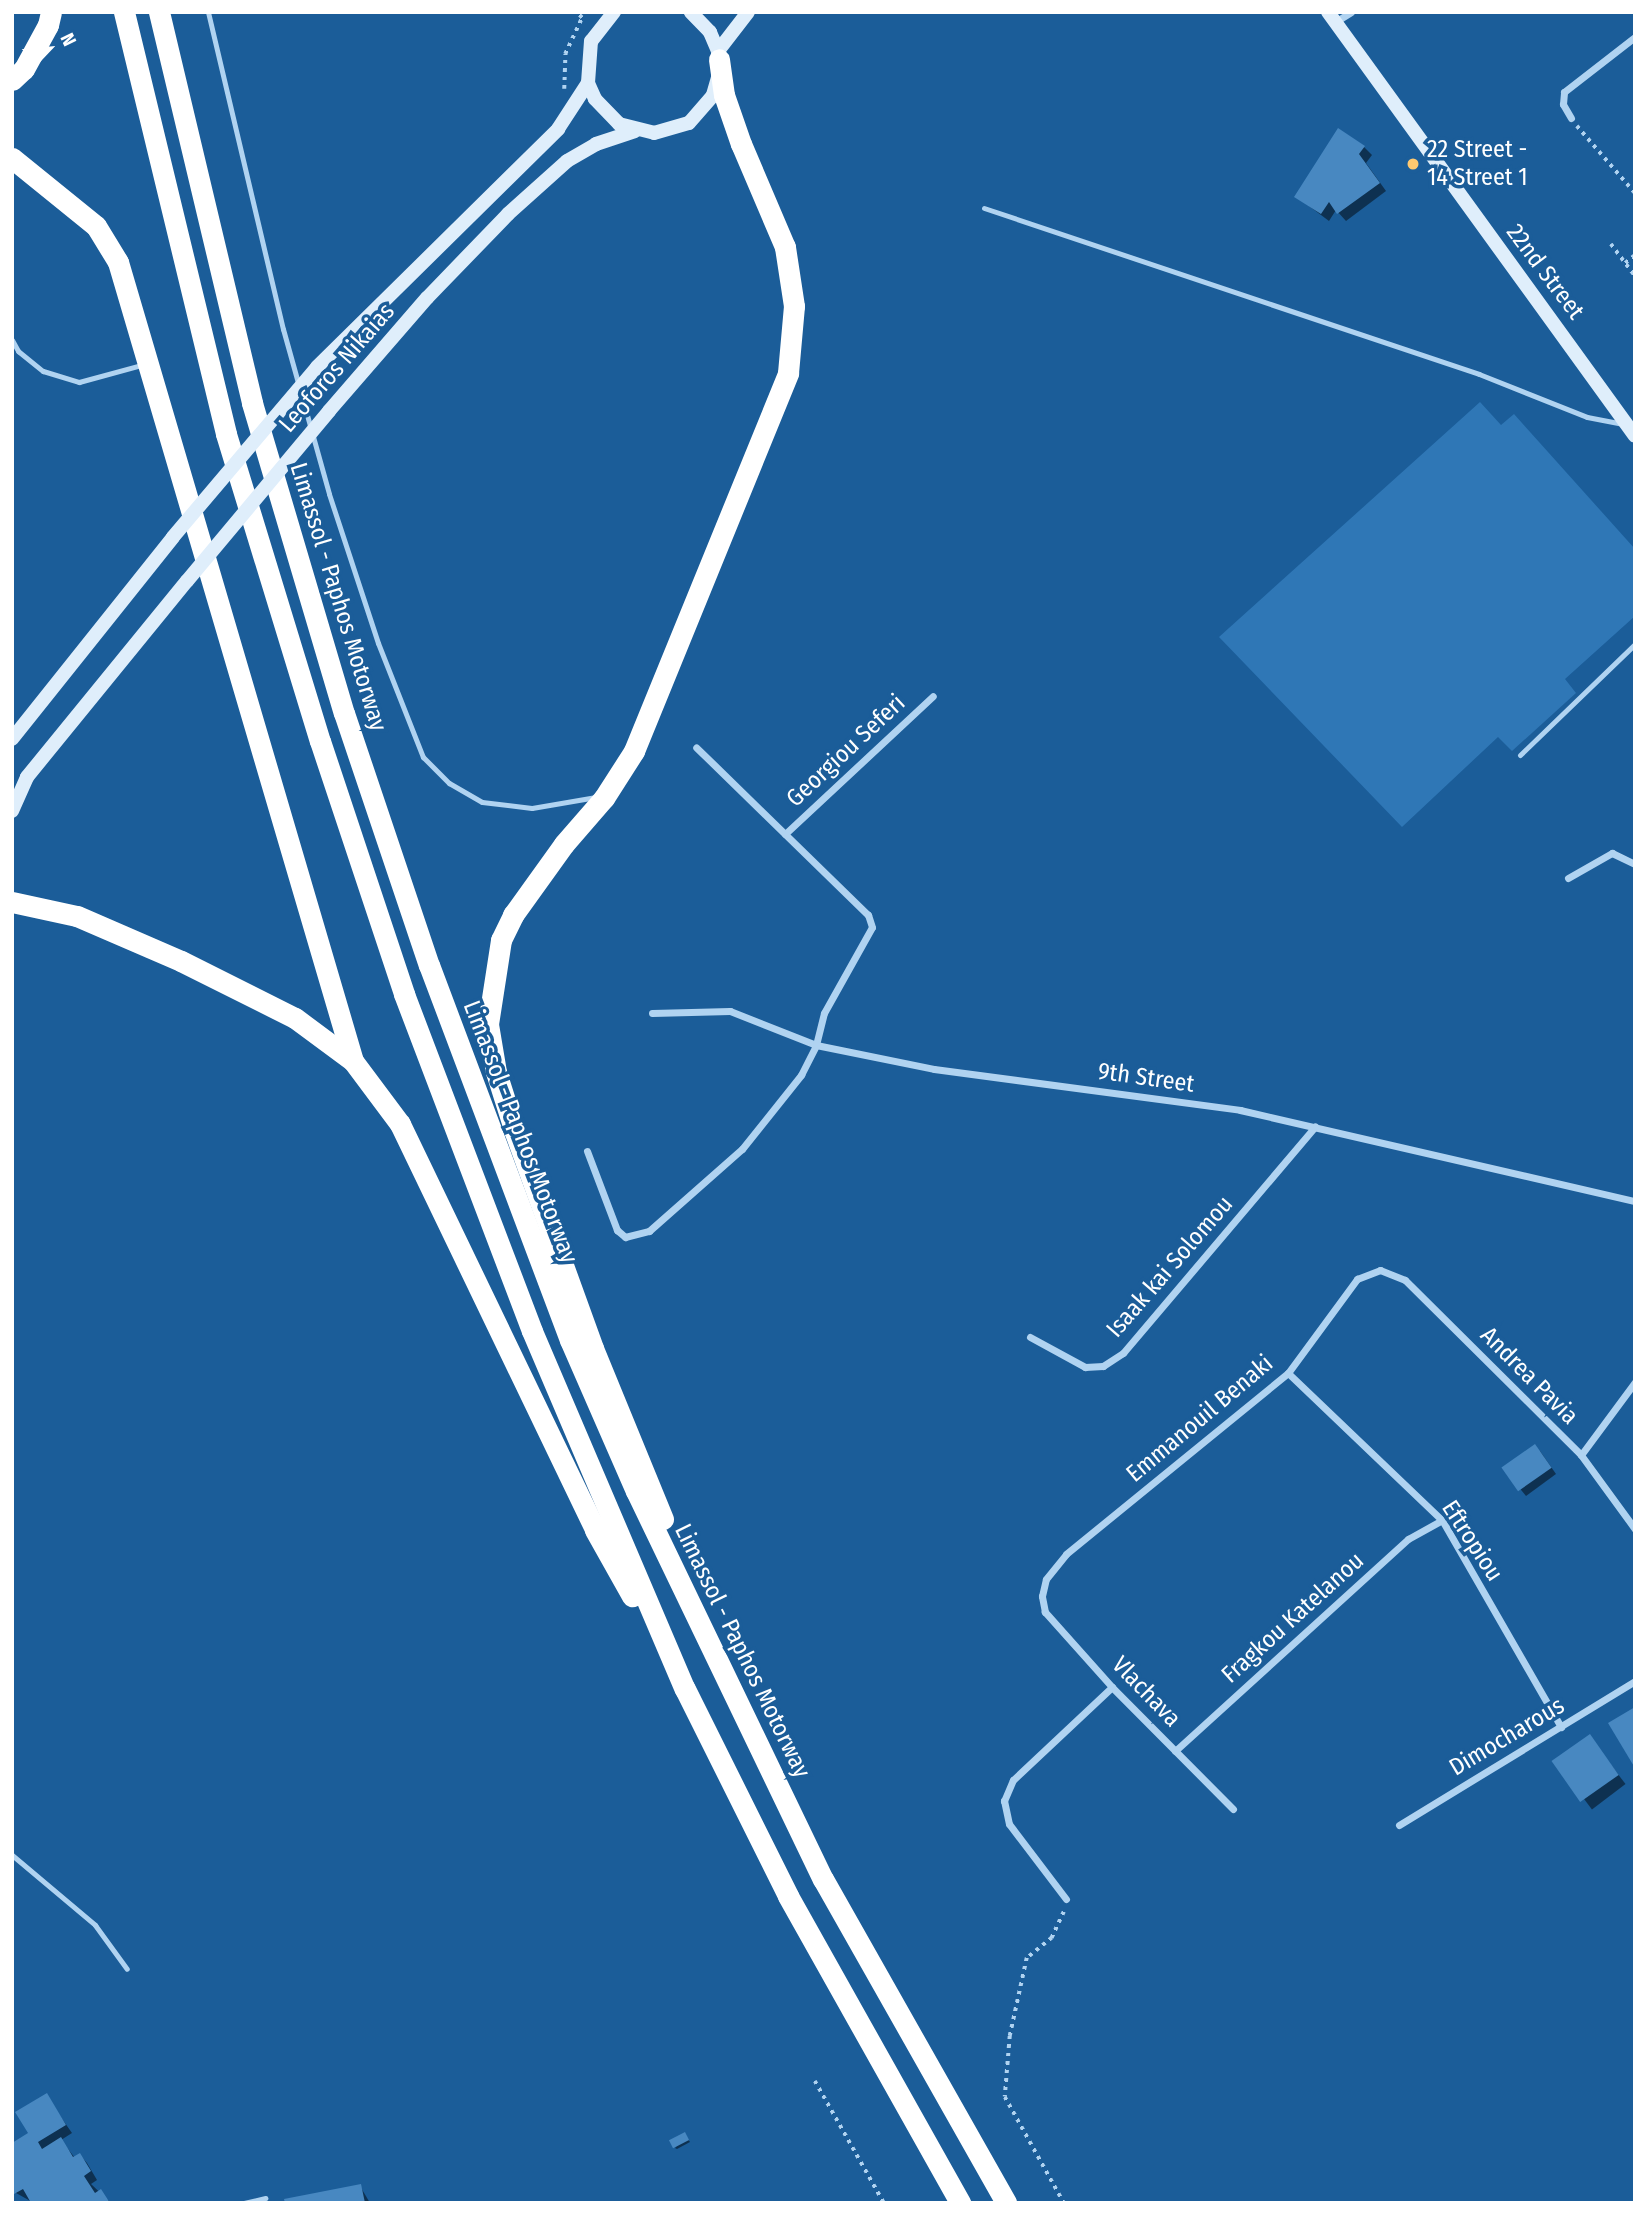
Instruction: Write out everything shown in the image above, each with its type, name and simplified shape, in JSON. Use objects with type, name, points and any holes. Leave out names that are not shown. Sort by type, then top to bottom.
[{"type":"highway","points":[[12,80],[30,58],[51,12]]},
{"type":"highway","points":[[124,12],[226,434],[374,905],[532,1331],[685,1689]]},
{"type":"highway","name":"Limassol - Paphos Motorway","points":[[159,12],[259,425],[344,713],[424,952],[570,1340],[714,1655],[823,1879],[1006,2203]]},
{"type":"highway","points":[[714,1655],[520,1145],[496,1072],[488,1024],[497,961],[513,915],[564,844],[604,798],[634,751],[788,373],[794,306],[785,247],[732,120],[718,55]]},
{"type":"highway","points":[[12,158],[96,226],[118,262],[353,1061]]},
{"type":"highway","points":[[12,902],[77,916],[181,961],[296,1018],[353,1061],[400,1125],[596,1530],[685,1689],[788,1896],[960,2203]]},
{"type":"main road","points":[[614,12],[591,41],[588,83],[606,113],[635,131]]},
{"type":"main road","points":[[691,12],[710,32],[718,55]]},
{"type":"main road","points":[[718,55],[747,12]]},
{"type":"main road","name":"22nd Street","points":[[1331,18],[1633,426]]},
{"type":"main road","name":"Leoforos Nikaias","points":[[12,811],[27,776],[187,581],[329,411],[509,214],[567,161],[596,144],[635,131],[654,133],[689,122],[713,95],[718,55]]},
{"type":"main road","name":"Leoforos Nikaias","points":[[12,739],[173,537],[317,366],[558,129],[588,83]]},
{"type":"street","points":[[1331,18],[1351,12]]},
{"type":"street","points":[[1571,118],[1563,104],[1564,92],[1635,37]]},
{"type":"street","name":"Georgiou Seferi","points":[[785,834],[933,695]]},
{"type":"street","points":[[587,1151],[617,1230],[625,1237],[638,1237],[742,1149],[801,1075],[816,1045],[824,1013],[872,927],[868,915],[696,747]]},
{"type":"street","points":[[1568,878],[1612,853],[1635,864]]},
{"type":"street","name":"9th Street","points":[[652,1013],[730,1011],[816,1045],[934,1069],[1240,1110],[1635,1201]]},
{"type":"street","name":"Isaak kai Solomou","points":[[1030,1336],[1084,1367],[1103,1366],[1123,1353],[1315,1127]]},
{"type":"street","name":"Emmanouil Benaki","points":[[1042,1596],[1046,1579],[1066,1553],[1288,1373],[1357,1279],[1380,1270]]},
{"type":"street","name":"Andrea Pavia","points":[[1380,1270],[1405,1280],[1581,1455],[1635,1529]]},
{"type":"street","name":"Eftropiou","points":[[1288,1373],[1442,1520],[1561,1727]]},
{"type":"street","points":[[1581,1455],[1635,1382]]},
{"type":"street","name":"Fragkou Katelanou","points":[[1175,1751],[1408,1539],[1442,1520]]},
{"type":"street","name":"Vlachava","points":[[1042,1596],[1045,1612],[1112,1686],[1233,1809]]},
{"type":"street","name":"Dimocharous","points":[[1399,1825],[1635,1681]]},
{"type":"street","points":[[1066,1899],[1009,1824],[1004,1801],[1013,1780],[1112,1686]]},
{"type":"lane","points":[[208,12],[283,329],[329,494],[378,643],[423,757],[449,783],[482,802],[532,808],[581,797],[604,798]]},
{"type":"lane","points":[[984,208],[1479,374],[1587,417],[1633,426]]},
{"type":"lane","points":[[12,340],[18,351],[43,370],[79,382],[146,363]]},
{"type":"lane","points":[[1520,755],[1635,644]]},
{"type":"lane","points":[[12,1855],[95,1925],[127,1969]]},
{"type":"lane","points":[[244,2203],[265,2198]]},
{"type":"path","points":[[562,98],[565,54],[582,18],[576,12]]},
{"type":"path","points":[[1571,118],[1635,193]]},
{"type":"path","points":[[1612,244],[1635,276]]},
{"type":"path","points":[[1625,263],[1635,255]]},
{"type":"path","points":[[1064,2203],[1005,2097],[1010,2036],[1027,1958],[1052,1938],[1063,1920],[1066,1899]]},
{"type":"path","points":[[815,2081],[884,2203]]},
{"type":"shaded area","points":[[1480,402],[1501,425],[1514,414],[1635,549],[1635,616],[1565,679],[1576,693],[1512,751],[1498,737],[1402,827],[1219,637]]},
{"type":"building","points":[[1338,128],[1365,146],[1359,154],[1380,183],[1337,214],[1329,202],[1321,214],[1294,197]]},
{"type":"building","points":[[1535,1444],[1552,1468],[1518,1491],[1501,1468]]},
{"type":"building","points":[[1635,1707],[1635,1768],[1608,1723]]},
{"type":"building","points":[[1590,1734],[1619,1775],[1580,1802],[1551,1761]]},
{"type":"building","points":[[47,2093],[66,2125],[38,2142],[42,2149],[61,2137],[73,2157],[80,2153],[91,2171],[84,2176],[95,2193],[101,2189],[110,2203],[31,2203],[23,2189],[14,2194],[12,2191],[12,2143],[28,2133],[15,2112]]},
{"type":"building","points":[[685,2132],[689,2140],[673,2148],[669,2140]]},
{"type":"building","points":[[361,2184],[365,2203],[285,2203],[284,2199]]},
{"type":"place","name":"22 Street - 14 Street 1","points":[[1413,164]]}]
